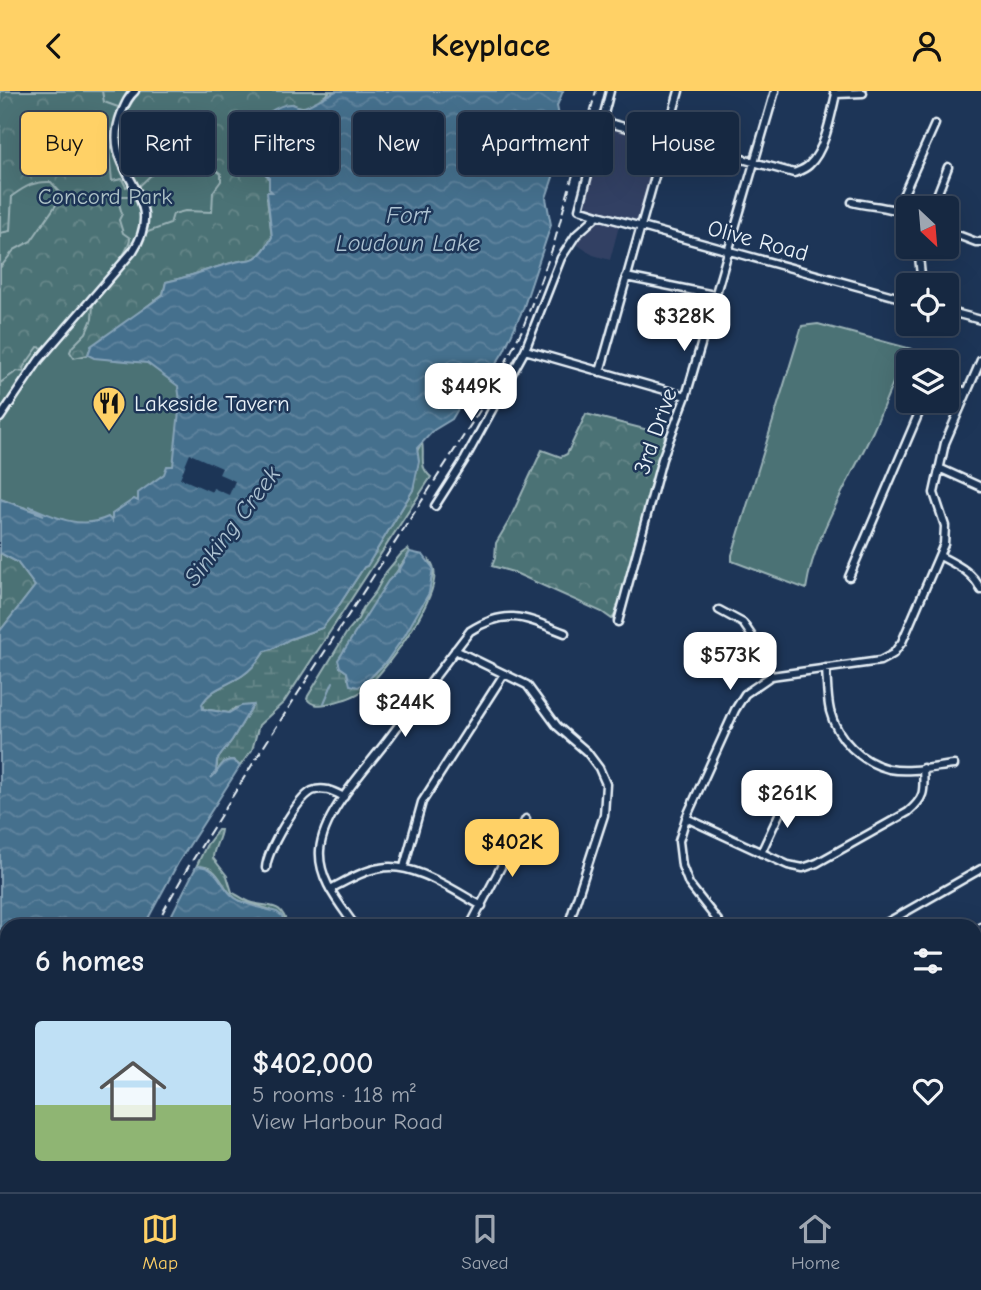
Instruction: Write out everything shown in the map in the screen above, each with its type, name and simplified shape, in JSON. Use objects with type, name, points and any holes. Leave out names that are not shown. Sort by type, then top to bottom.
[{"type":"street","points":[[0,418],[30,372],[132,251],[143,233],[145,215],[142,200],[120,162],[116,142],[119,119],[128,97],[135,91]]},
{"type":"street","points":[[604,112],[610,91]]},
{"type":"street","points":[[672,112],[679,91]]},
{"type":"street","name":"3rd Drive","points":[[618,622],[662,459],[686,395],[775,91]]},
{"type":"street","points":[[739,160],[794,173],[808,167],[816,157],[829,125],[835,93],[863,93]]},
{"type":"street","points":[[903,196],[935,124]]},
{"type":"street","points":[[937,196],[948,167]]},
{"type":"street","points":[[588,175],[579,209],[598,215]]},
{"type":"street","points":[[600,372],[654,175]]},
{"type":"street","points":[[852,202],[870,207],[896,209]]},
{"type":"street","points":[[435,506],[465,459],[525,351],[561,258],[576,235],[598,215]]},
{"type":"street","name":"Olive Road","points":[[598,215],[896,297]]},
{"type":"street","points":[[959,236],[981,242]]},
{"type":"street","points":[[626,277],[714,295]]},
{"type":"street","points":[[959,314],[981,320]]},
{"type":"street","points":[[525,351],[686,395]]},
{"type":"street","points":[[717,919],[690,884],[682,866],[679,841],[686,818],[735,710],[746,694],[771,676],[880,661],[893,654],[902,642],[944,544],[945,526],[934,493],[939,468],[945,443],[981,360]]},
{"type":"street","points":[[959,389],[966,392]]},
{"type":"street","points":[[849,577],[919,413]]},
{"type":"street","points":[[939,468],[981,487]]},
{"type":"street","points":[[940,556],[964,568],[978,582],[981,590]]},
{"type":"street","points":[[719,610],[743,623],[756,642],[771,676]]},
{"type":"street","points":[[350,919],[330,889],[322,870],[320,851],[323,832],[344,797],[470,631],[498,617],[525,617],[565,633]]},
{"type":"street","points":[[456,650],[527,685],[557,726],[587,752],[599,768],[606,784],[604,815],[570,919]]},
{"type":"street","points":[[826,668],[830,712],[843,738],[855,752],[871,762],[891,769],[954,765]]},
{"type":"street","points":[[404,867],[422,802],[504,674]]},
{"type":"street","points":[[686,818],[788,865],[803,868],[817,863],[908,812],[921,801],[924,789],[923,768]]},
{"type":"street","points":[[267,868],[268,856],[301,800],[314,790],[329,789],[344,797]]},
{"type":"street","points":[[761,853],[789,795]]},
{"type":"street","points":[[474,919],[526,819]]},
{"type":"street","points":[[330,889],[355,876],[382,867],[404,867],[482,906]]},
{"type":"street","points":[[893,919],[981,869]]},
{"type":"shaded area","points":[[613,127],[627,130],[627,175],[657,175],[642,231],[619,226],[610,260],[593,255],[573,242],[589,225],[597,221],[608,223],[611,215],[589,208],[586,204],[593,175],[613,175]]},
{"type":"green space","name":"Concord Park","points":[[0,91],[336,91],[298,112],[229,112],[229,175],[233,175],[147,360],[177,379],[183,400],[174,470],[119,518],[89,530],[0,499]]},
{"type":"green space","points":[[0,91],[102,91],[104,102],[118,107],[113,145],[109,151],[112,181],[122,179],[126,187],[130,185],[133,192],[131,196],[122,196],[118,200],[123,233],[130,238],[127,247],[94,293],[45,348],[38,347],[23,368],[25,372],[17,371],[0,383],[0,268],[14,250],[31,241],[58,202],[60,192],[51,182],[40,182],[17,192],[12,196],[10,231],[0,233]]},
{"type":"green space","points":[[137,91],[330,91],[308,106],[293,104],[289,112],[229,112],[229,175],[268,175],[273,192],[267,198],[272,237],[263,251],[253,259],[166,282],[163,294],[89,351],[88,355],[74,358],[70,352],[86,333],[92,319],[93,305],[128,261],[145,233],[170,224],[173,214],[185,211],[212,212],[213,192],[221,181],[221,174],[215,169],[215,112],[125,112]]},
{"type":"green space","points":[[130,175],[152,175],[137,188]]},
{"type":"green space","points":[[818,324],[912,349],[896,350],[896,377],[873,431],[825,528],[810,569],[806,589],[732,561],[802,326]]},
{"type":"green space","points":[[586,414],[664,434],[665,441],[616,613],[612,619],[513,572],[492,566],[496,543],[542,450],[561,457],[567,454]]},
{"type":"green space","points":[[422,442],[423,465],[431,477],[284,702],[259,725],[252,750],[240,766],[233,760],[225,762],[211,779],[217,760],[253,705],[235,708],[229,713],[203,709],[202,704],[215,690],[246,673],[265,651],[322,628],[367,566],[413,490],[418,456],[416,453]]},
{"type":"green space","points":[[408,549],[410,552],[360,626],[340,667],[347,672],[348,679],[365,683],[386,662],[427,597],[433,574],[430,561],[434,573],[432,589],[413,627],[387,665],[365,689],[340,701],[321,705],[312,703],[307,699],[308,696],[347,632],[358,619],[386,572]]},
{"type":"green space","points":[[0,553],[17,562],[35,586],[0,631]]},
{"type":"green space","points":[[218,830],[221,830],[213,858],[227,876],[232,892],[250,902],[279,909],[285,919],[266,908],[238,900],[210,869],[196,867],[206,846]]},
{"type":"water","name":"Fort Loudoun Lake","points":[[336,91],[563,91],[557,106],[558,112],[458,112],[458,175],[553,175],[546,198],[551,225],[523,309],[504,351],[486,380],[452,419],[434,430],[417,448],[419,461],[413,490],[367,566],[322,628],[265,651],[246,673],[215,690],[202,704],[203,709],[229,713],[241,706],[253,705],[217,760],[216,771],[211,778],[222,764],[228,761],[233,760],[240,766],[178,863],[148,919],[0,919],[0,631],[35,586],[17,562],[0,553],[0,499],[44,515],[29,506],[68,521],[98,521],[108,517],[112,521],[112,514],[134,499],[138,501],[138,493],[164,474],[167,466],[173,466],[180,402],[178,386],[147,363],[94,358],[88,355],[91,346],[163,295],[166,282],[253,259],[263,251],[272,237],[267,192],[272,192],[269,189],[269,177],[266,175],[339,175],[339,112],[271,112],[280,106],[292,104],[303,108]]},
{"type":"water","points":[[410,552],[423,555],[433,568],[429,593],[386,662],[365,683],[358,687],[350,685],[347,672],[340,667],[338,660],[388,581],[400,569]]},
{"type":"water","points":[[196,867],[211,870],[239,901],[277,912],[283,919],[170,919]]},
{"type":"pier","points":[[190,454],[222,468],[219,474],[235,481],[229,495],[213,488],[212,492],[180,478]]},
{"type":"waterway","points":[[398,564],[399,572]]},
{"type":"waterway","points":[[324,703],[333,682]]},
{"type":"railway","points":[[159,919],[257,757],[486,401],[522,330],[553,247],[596,91]]},
{"type":"place","name":"Lakeside Tavern","points":[[109,433]]},
{"type":"water label","name":"Sinking Creek","points":[[232,526]]}]
